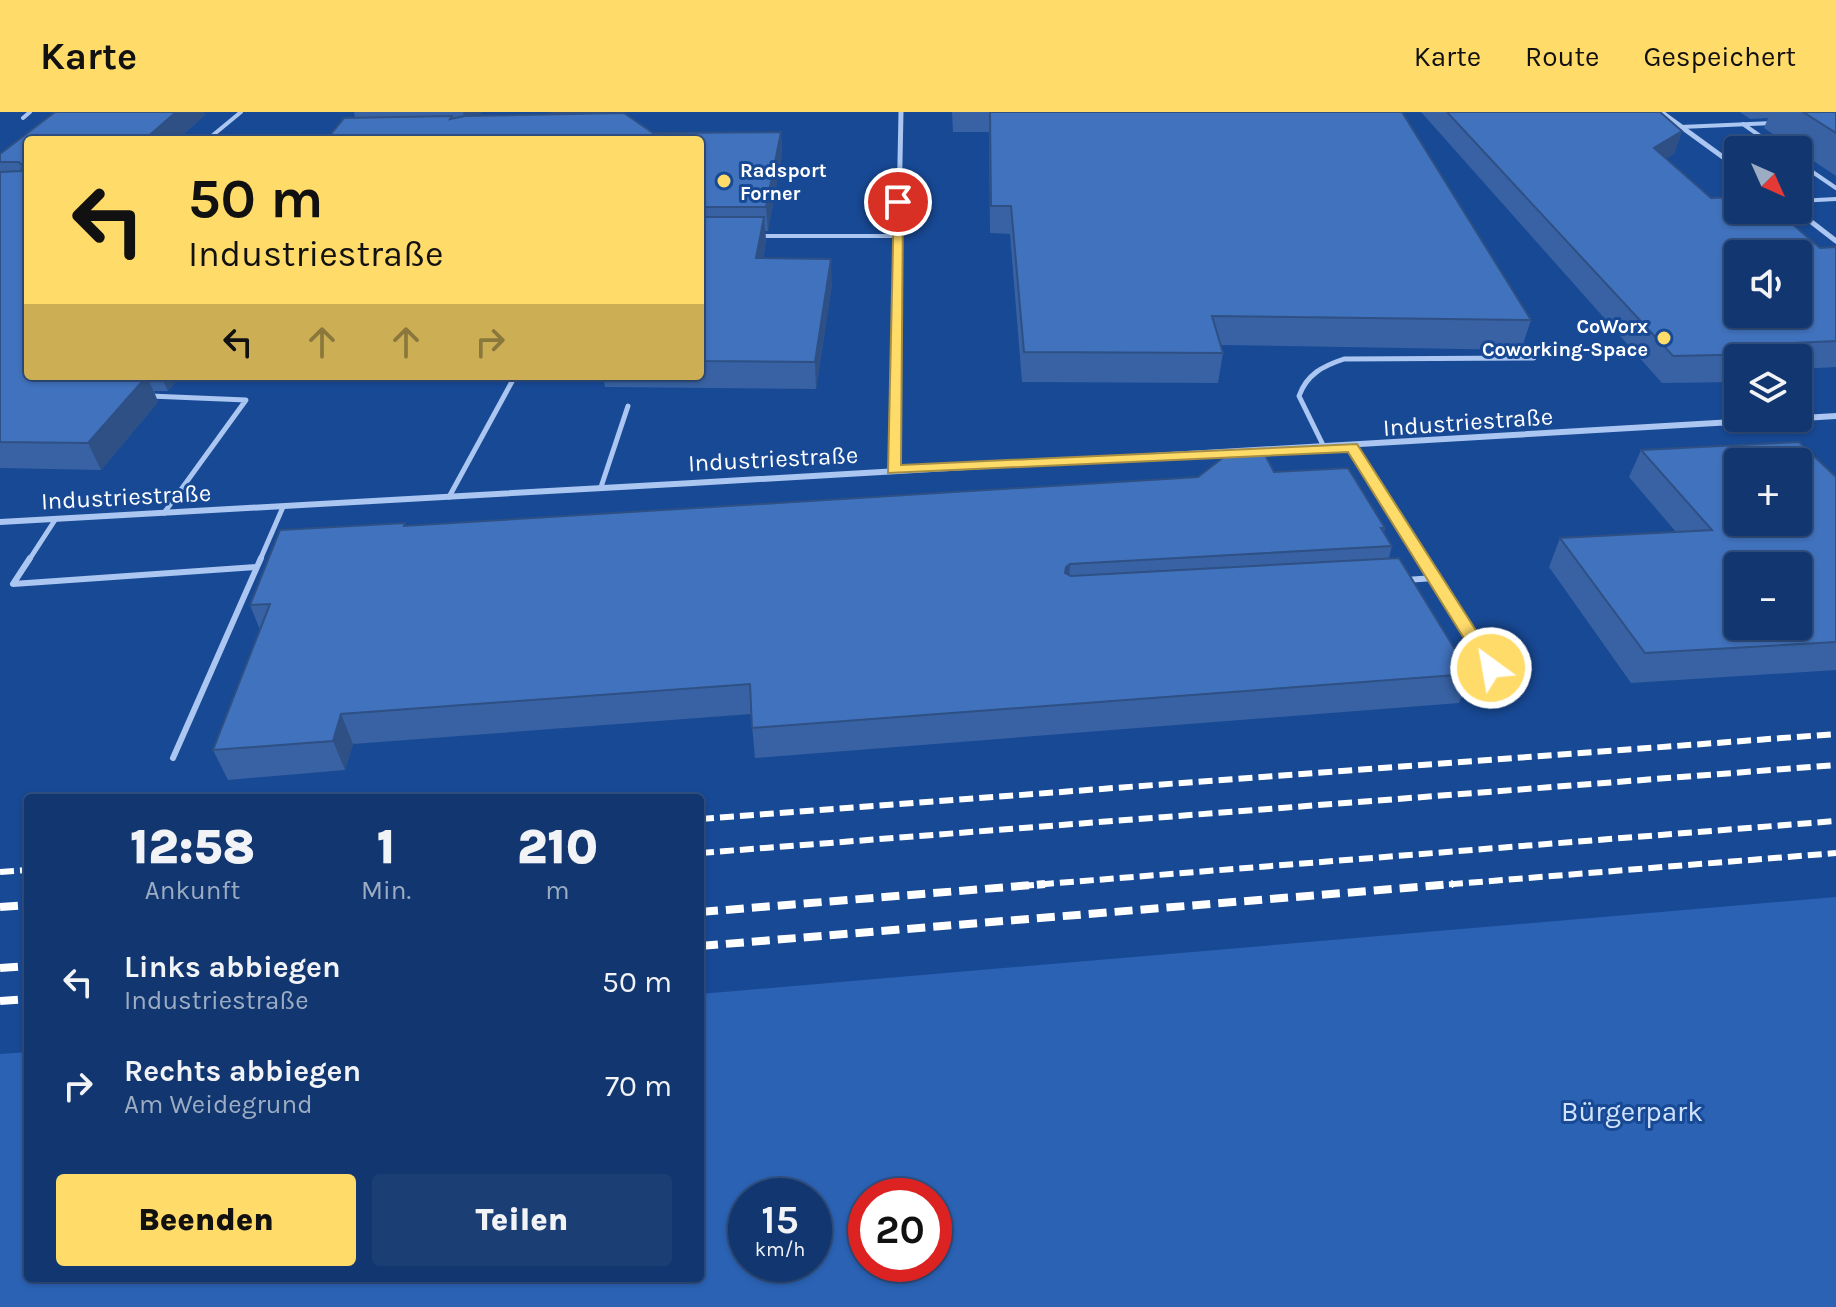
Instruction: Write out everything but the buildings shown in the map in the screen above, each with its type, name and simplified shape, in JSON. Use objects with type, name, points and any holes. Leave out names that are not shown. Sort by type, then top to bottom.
[{"type":"street","points":[[894,470],[901,112]]},
{"type":"street","points":[[1661,112],[1724,158]]},
{"type":"street","points":[[1812,222],[1836,241]]},
{"type":"street","name":"Industriestraße","points":[[0,522],[894,470],[1325,449],[1836,416]]},
{"type":"lane","points":[[23,118],[30,112]]},
{"type":"lane","points":[[212,136],[241,112]]},
{"type":"lane","points":[[1681,127],[1774,123]]},
{"type":"lane","points":[[1743,124],[1760,136]]},
{"type":"lane","points":[[308,136],[339,136]]},
{"type":"lane","points":[[1812,172],[1836,188]]},
{"type":"lane","points":[[1812,200],[1836,199]]},
{"type":"lane","points":[[745,236],[897,236]]},
{"type":"lane","points":[[1325,449],[1299,396],[1304,379],[1320,367],[1344,359],[1534,358]]},
{"type":"lane","points":[[449,497],[513,380]]},
{"type":"lane","points":[[136,396],[246,400],[164,513]]},
{"type":"lane","points":[[601,487],[628,406]]},
{"type":"lane","points":[[1352,447],[1491,668]]},
{"type":"lane","points":[[173,758],[283,507]]},
{"type":"lane","points":[[55,520],[13,584],[256,567]]},
{"type":"lane","points":[[1402,580],[1434,578]]},
{"type":"green space","name":"Bürgerpark","points":[[1836,897],[1836,1307],[0,1307],[0,1054],[24,1052],[24,1282],[704,1282],[704,994]]},
{"type":"railway","points":[[704,819],[1836,734]]},
{"type":"railway","points":[[704,853],[1836,765]]},
{"type":"railway","points":[[1039,884],[1836,821]]},
{"type":"railway","points":[[1429,886],[1836,853]]},
{"type":"railway","points":[[0,872],[24,870]]},
{"type":"railway","points":[[704,912],[1039,884]]},
{"type":"railway","points":[[1020,886],[1039,884]]},
{"type":"railway","points":[[1039,884],[1045,884]]},
{"type":"railway","points":[[704,946],[1453,884]]},
{"type":"railway","points":[[0,907],[24,905]]},
{"type":"railway","points":[[0,968],[24,966]]},
{"type":"railway","points":[[0,1001],[24,999]]},
{"type":"place","name":"Radsport Forner","points":[[724,181]]},
{"type":"place","name":"CoWorx Coworking-Space","points":[[1664,338]]},
{"type":"route","points":[[898,202],[894,470],[1352,447],[1491,668]]}]
